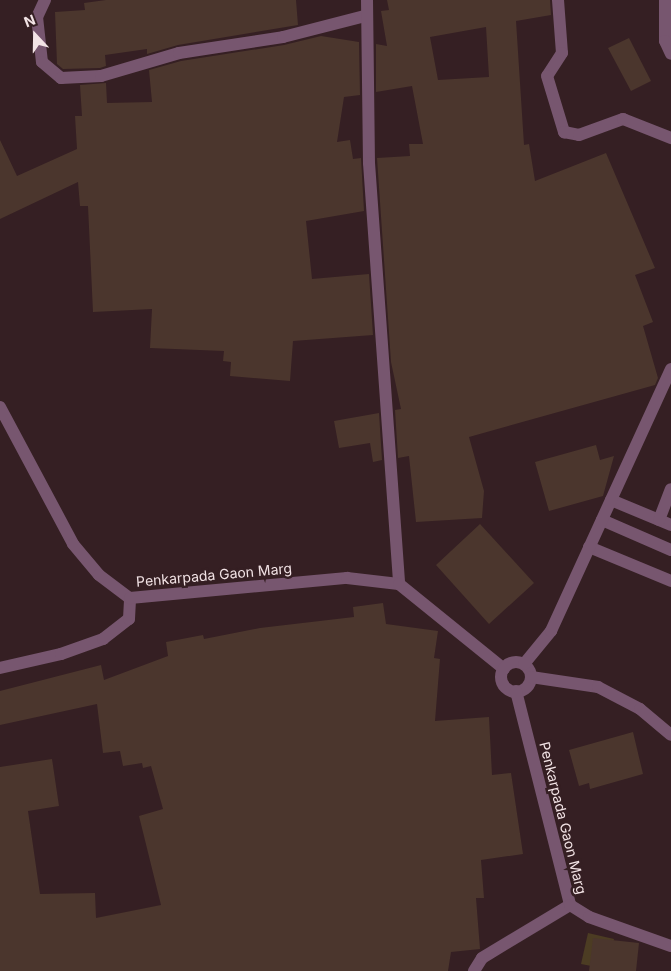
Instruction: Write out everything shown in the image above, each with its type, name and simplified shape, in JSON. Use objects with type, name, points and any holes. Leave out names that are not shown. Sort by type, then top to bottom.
[{"type":"street","points":[[45,0],[37,17],[42,62],[61,78],[100,76],[179,54],[283,37],[365,16]]},
{"type":"street","points":[[367,0],[365,16],[372,202],[399,584],[504,669]]},
{"type":"street","points":[[558,0],[562,53],[547,76],[564,132],[579,135],[623,119],[671,138]]},
{"type":"street","points":[[665,0],[665,41],[671,54]]},
{"type":"street","points":[[524,664],[551,631],[671,369]]},
{"type":"street","name":"Penkarpada Gaon Marg","points":[[0,408],[73,544],[99,575],[130,598],[347,578],[399,584]]},
{"type":"street","points":[[659,520],[671,489]]},
{"type":"street","points":[[611,500],[671,525]]},
{"type":"street","points":[[602,520],[671,550]]},
{"type":"street","points":[[589,547],[671,581]]},
{"type":"street","points":[[0,668],[61,654],[103,639],[129,619],[130,598]]},
{"type":"street","points":[[524,664],[509,663],[504,669],[503,684],[516,691],[524,690],[531,677]]},
{"type":"street","points":[[524,664],[531,677]]},
{"type":"street","points":[[531,677],[598,687],[640,709],[671,735]]},
{"type":"street","name":"Penkarpada Gaon Marg","points":[[516,691],[570,905],[589,917],[671,946]]},
{"type":"street","points":[[474,971],[482,958],[570,905]]},
{"type":"shaded area","points":[[588,933],[614,939],[607,969],[581,964]]},
{"type":"building","points":[[106,0],[296,0],[298,25],[178,45],[147,54],[147,49],[105,55],[106,66],[100,68],[63,69],[57,64],[55,12],[85,10],[84,3]]},
{"type":"building","points":[[387,0],[550,0],[551,15],[516,21],[524,145],[529,144],[535,181],[606,153],[655,268],[635,275],[653,322],[643,326],[658,378],[655,385],[469,437],[484,491],[482,518],[416,522],[409,456],[398,458],[395,410],[401,409],[391,362],[377,158],[410,156],[409,144],[423,144],[412,86],[376,92],[376,44],[387,46],[381,11],[389,10]],"holes":[[[486,27],[489,77],[438,80],[430,37]]]},
{"type":"building","points":[[321,36],[359,42],[360,95],[344,97],[337,142],[350,140],[353,159],[361,158],[364,211],[306,221],[312,279],[369,274],[373,335],[293,341],[290,381],[230,376],[231,362],[223,361],[224,351],[150,348],[152,309],[93,312],[88,206],[80,206],[78,182],[0,219],[0,140],[17,176],[77,149],[75,116],[82,116],[80,85],[106,83],[107,103],[152,102],[149,70],[181,61],[284,45]]},
{"type":"building","points":[[629,38],[651,81],[631,91],[608,48]]},
{"type":"building","points":[[379,413],[382,460],[373,462],[370,443],[339,448],[334,421]]},
{"type":"building","points":[[596,445],[600,460],[614,456],[603,496],[549,511],[535,462]]},
{"type":"building","points":[[480,524],[534,583],[489,624],[436,565]]},
{"type":"building","points":[[383,603],[386,624],[438,631],[434,658],[440,659],[435,721],[489,717],[492,775],[511,773],[523,854],[481,860],[484,898],[476,898],[480,949],[451,952],[448,971],[0,971],[0,767],[52,759],[59,806],[28,811],[40,894],[95,893],[96,918],[161,905],[139,816],[163,809],[151,766],[143,768],[142,763],[123,766],[120,751],[103,753],[97,704],[0,725],[0,691],[101,665],[104,680],[168,656],[166,642],[203,635],[204,639],[260,628],[354,617],[353,607]]},
{"type":"building","points":[[633,732],[643,774],[590,789],[589,783],[579,786],[569,750]]},
{"type":"building","points":[[593,938],[639,943],[636,971],[589,971]]}]
